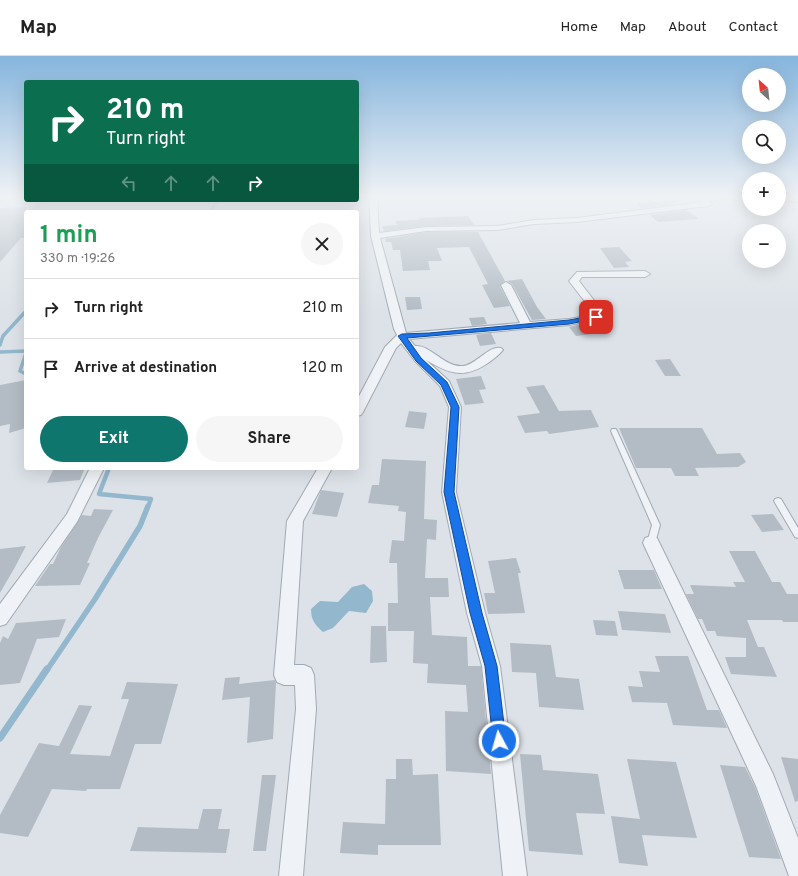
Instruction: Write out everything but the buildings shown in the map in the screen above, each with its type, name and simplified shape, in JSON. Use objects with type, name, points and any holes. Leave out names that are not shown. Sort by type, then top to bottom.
[{"type":"street","points":[[388,235],[375,236],[394,312],[404,339],[419,360],[445,384],[455,407],[449,492],[476,613],[491,666],[515,876]]},
{"type":"street","points":[[359,408],[390,347],[404,339],[429,335],[569,322],[596,317],[598,312],[574,281],[576,277],[580,274],[645,274]]},
{"type":"street","points":[[506,285],[527,326]]},
{"type":"street","points":[[404,339],[450,369],[457,371],[466,370],[485,360],[497,350]]},
{"type":"street","points":[[0,618],[72,518],[96,470]]},
{"type":"street","points":[[291,876],[306,709],[304,675],[284,675],[295,521],[324,470]]},
{"type":"street","points":[[651,543],[765,782],[798,869]]},
{"type":"lane","points":[[614,431],[656,525],[651,543]]},
{"type":"lane","points":[[778,501],[798,535]]},
{"type":"water","points":[[364,584],[372,591],[373,601],[366,613],[349,611],[333,628],[323,632],[314,622],[311,609],[320,601],[338,602],[352,587]]},
{"type":"waterway","points":[[0,345],[3,336],[24,313]]},
{"type":"waterway","points":[[0,352],[24,351]]},
{"type":"waterway","points":[[24,359],[20,371],[24,373]]},
{"type":"waterway","points":[[108,470],[99,494],[151,499],[148,507]]},
{"type":"waterway","points":[[47,670],[95,599],[140,526],[148,506]]},
{"type":"waterway","points":[[0,738],[47,669]]},
{"type":"route","points":[[499,741],[491,666],[460,547],[449,492],[455,407],[445,384],[419,360],[402,336],[429,335],[569,322],[596,317]]}]
